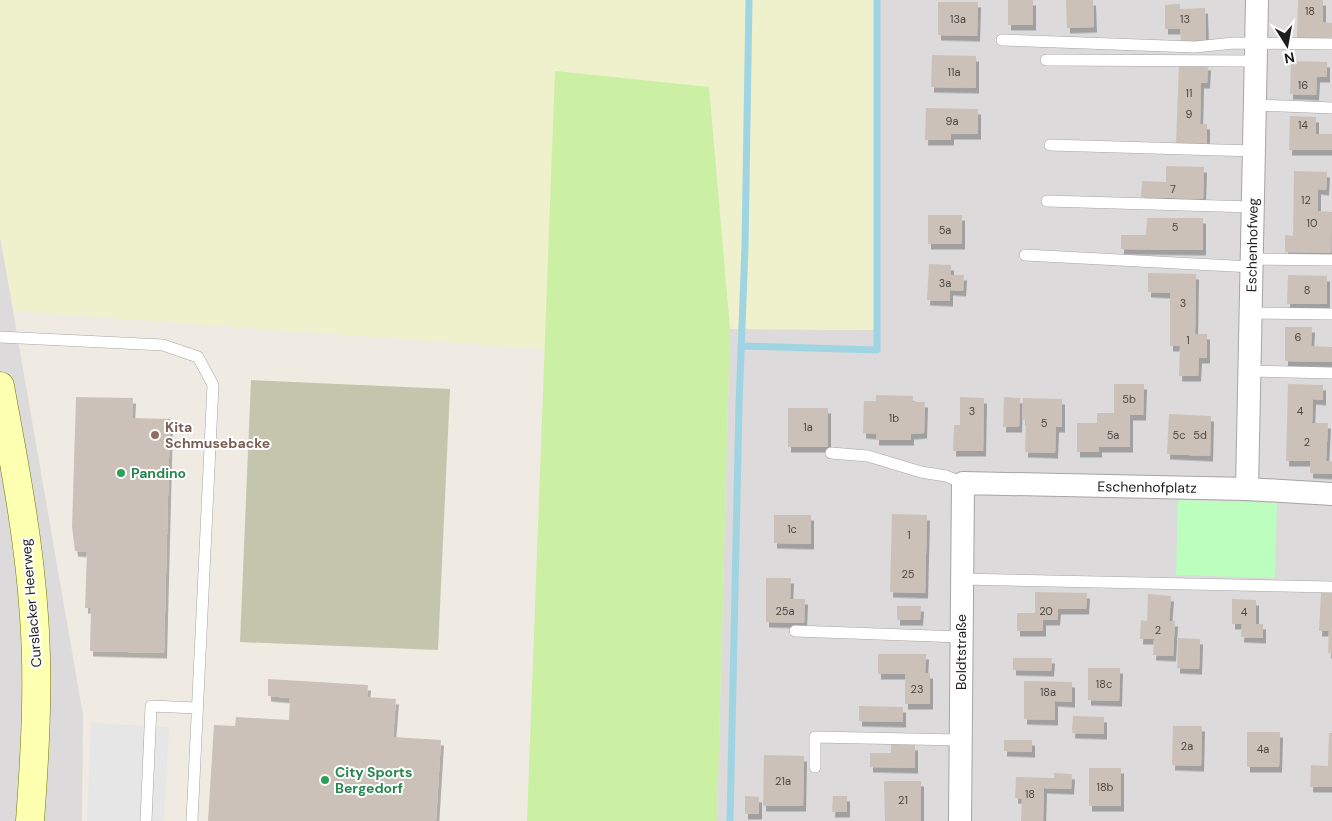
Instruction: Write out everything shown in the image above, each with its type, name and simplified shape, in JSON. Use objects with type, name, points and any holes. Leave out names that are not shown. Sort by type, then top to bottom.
[{"type":"main road","name":"Curslacker Heerweg","points":[[0,386],[25,536],[34,614],[37,675],[30,821]]},
{"type":"street","name":"Eschenhofweg","points":[[1247,489],[1257,0]]},
{"type":"street","name":"Eschenhofplatz","points":[[963,483],[1247,489],[1332,494]]},
{"type":"street","name":"Boldtstraße","points":[[960,821],[963,483]]},
{"type":"lane","points":[[1002,40],[1195,47],[1256,52]]},
{"type":"lane","points":[[1046,60],[1256,52],[1332,44]]},
{"type":"lane","points":[[1255,105],[1332,108]]},
{"type":"lane","points":[[1050,146],[1254,150]]},
{"type":"lane","points":[[1047,201],[1253,207]]},
{"type":"lane","points":[[1025,254],[1252,263],[1332,260]]},
{"type":"lane","points":[[1251,313],[1332,314]]},
{"type":"lane","points":[[0,337],[164,344],[198,357],[213,385],[192,821]]},
{"type":"lane","points":[[1249,371],[1332,373]]},
{"type":"lane","points":[[831,454],[868,456],[916,471],[946,476],[963,483]]},
{"type":"lane","points":[[961,579],[1332,587]]},
{"type":"lane","points":[[795,631],[961,637]]},
{"type":"lane","points":[[146,821],[151,706],[198,708]]},
{"type":"lane","points":[[815,767],[815,737],[960,740]]},
{"type":"shaded area","points":[[0,0],[877,0],[876,330],[730,329],[709,87],[555,72],[545,349],[14,311],[0,237]]},
{"type":"shaded area","points":[[877,0],[1332,0],[1332,821],[717,821],[730,329],[876,330]]},
{"type":"shaded area","points":[[0,236],[83,715],[82,821],[0,821]]},
{"type":"shaded area","points":[[251,380],[450,389],[438,650],[240,642]]},
{"type":"shaded area","points":[[91,723],[169,727],[164,821],[87,821]]},
{"type":"green space","points":[[555,71],[709,87],[730,329],[717,821],[527,821]]},
{"type":"green space","points":[[1178,500],[1277,503],[1275,578],[1176,575]]},
{"type":"building","points":[[1008,0],[1033,0],[1033,25],[1008,25]]},
{"type":"building","points":[[1066,0],[1093,0],[1094,27],[1067,28]]},
{"type":"building","points":[[1298,0],[1323,0],[1323,22],[1332,23],[1332,40],[1297,39]]},
{"type":"building","points":[[938,2],[978,2],[977,36],[938,35]]},
{"type":"building","points":[[1180,4],[1180,9],[1205,8],[1206,40],[1181,41],[1180,29],[1165,29],[1165,5]]},
{"type":"building","points":[[932,55],[976,56],[976,88],[931,87]]},
{"type":"building","points":[[1291,61],[1327,62],[1327,77],[1317,77],[1316,95],[1290,94]]},
{"type":"building","points":[[1179,64],[1208,65],[1207,83],[1201,83],[1200,124],[1207,124],[1207,144],[1176,143]]},
{"type":"building","points":[[926,108],[978,109],[978,134],[951,134],[951,140],[925,140]]},
{"type":"building","points":[[1290,116],[1316,117],[1316,134],[1332,134],[1332,150],[1289,150]]},
{"type":"building","points":[[1166,166],[1204,167],[1203,199],[1141,197],[1142,181],[1166,182]]},
{"type":"building","points":[[1294,171],[1327,172],[1326,190],[1318,189],[1318,211],[1332,212],[1331,253],[1285,252],[1285,235],[1293,236]]},
{"type":"building","points":[[928,215],[962,215],[962,244],[928,244]]},
{"type":"building","points":[[1147,218],[1203,218],[1203,250],[1121,249],[1121,235],[1146,235]]},
{"type":"building","points":[[929,264],[951,265],[951,275],[964,275],[963,291],[950,290],[950,301],[927,300]]},
{"type":"building","points":[[1148,273],[1196,274],[1195,334],[1207,334],[1207,358],[1199,358],[1198,376],[1179,376],[1180,346],[1170,346],[1170,293],[1148,292]]},
{"type":"building","points":[[1288,275],[1327,276],[1327,304],[1287,304]]},
{"type":"building","points":[[1285,327],[1312,327],[1311,346],[1332,347],[1332,362],[1285,361]]},
{"type":"building","points":[[1114,384],[1144,384],[1143,415],[1130,415],[1130,447],[1099,447],[1099,452],[1077,452],[1077,423],[1097,423],[1097,413],[1114,413]]},
{"type":"building","points":[[1288,384],[1323,385],[1323,400],[1313,399],[1312,423],[1328,423],[1326,461],[1332,461],[1332,474],[1310,473],[1310,461],[1286,461]]},
{"type":"building","points":[[876,395],[913,396],[913,402],[925,402],[924,433],[911,434],[911,440],[876,440],[876,434],[863,433],[864,401],[876,401]]},
{"type":"building","name":"Pandino","points":[[76,397],[133,398],[132,418],[170,419],[164,653],[90,651],[91,608],[85,608],[87,552],[75,551],[72,527]]},
{"type":"building","points":[[960,397],[984,398],[983,451],[953,451],[954,425],[960,425]]},
{"type":"building","points":[[1004,397],[1020,398],[1019,427],[1003,427]]},
{"type":"building","points":[[1023,398],[1062,399],[1062,427],[1056,427],[1055,453],[1025,452],[1026,420],[1022,420]]},
{"type":"building","points":[[788,408],[828,408],[828,447],[788,447]]},
{"type":"building","points":[[1169,414],[1211,416],[1210,456],[1167,454]]},
{"type":"building","points":[[892,514],[927,515],[925,593],[890,592]]},
{"type":"building","points":[[774,515],[811,515],[811,544],[774,543]]},
{"type":"building","points":[[766,578],[791,578],[790,599],[805,599],[804,623],[766,622]]},
{"type":"building","points":[[1035,592],[1087,593],[1086,609],[1058,609],[1057,620],[1043,620],[1043,631],[1017,631],[1017,613],[1035,613]]},
{"type":"building","points":[[1321,593],[1332,593],[1332,653],[1328,653],[1329,631],[1319,631]]},
{"type":"building","points":[[1148,594],[1171,596],[1169,621],[1175,621],[1173,656],[1153,655],[1154,639],[1140,639],[1141,620],[1147,621]]},
{"type":"building","points":[[1232,599],[1256,600],[1256,624],[1263,624],[1263,638],[1241,637],[1242,624],[1232,624]]},
{"type":"building","points":[[897,606],[921,606],[920,620],[897,620]]},
{"type":"building","points":[[1178,638],[1200,639],[1199,669],[1177,668]]},
{"type":"building","points":[[878,654],[926,654],[925,673],[930,673],[930,704],[905,704],[905,674],[878,674]]},
{"type":"building","points":[[1013,658],[1052,658],[1051,671],[1013,670]]},
{"type":"building","points":[[1088,668],[1120,668],[1119,701],[1088,700]]},
{"type":"building","name":"City Sports Bergedorf","points":[[268,679],[368,685],[367,697],[396,699],[393,737],[441,740],[436,821],[208,821],[214,725],[235,726],[236,717],[289,720],[290,698],[268,696]]},
{"type":"building","points":[[1024,681],[1072,682],[1072,702],[1055,701],[1055,720],[1024,719]]},
{"type":"building","points":[[859,706],[903,707],[903,722],[859,721]]},
{"type":"building","points":[[1073,716],[1104,717],[1104,734],[1072,733]]},
{"type":"building","points":[[1173,726],[1202,726],[1201,766],[1172,765]]},
{"type":"building","points":[[1247,732],[1280,732],[1279,767],[1247,767]]},
{"type":"building","points":[[1329,733],[1332,733],[1332,787],[1310,787],[1311,765],[1328,766]]},
{"type":"building","points":[[1004,740],[1032,740],[1032,752],[1004,751]]},
{"type":"building","points":[[891,744],[915,745],[915,768],[870,767],[870,753],[891,753]]},
{"type":"building","points":[[764,755],[804,756],[803,806],[763,806]]},
{"type":"building","points":[[1089,768],[1121,768],[1121,806],[1089,806]]},
{"type":"building","points":[[1054,773],[1072,774],[1071,789],[1044,788],[1043,821],[1021,821],[1022,799],[1015,798],[1016,777],[1054,778]]},
{"type":"building","points":[[884,781],[921,781],[921,821],[885,821]]},
{"type":"building","points":[[745,796],[759,797],[759,814],[745,814]]},
{"type":"building","points":[[833,796],[847,796],[847,812],[832,812]]},
{"type":"waterway","points":[[730,821],[739,405],[745,247],[749,0]]},
{"type":"waterway","points":[[741,346],[877,350],[877,0]]},
{"type":"place","name":"Kita Schmusebacke","points":[[155,435]]},
{"type":"place","name":"Pandino","points":[[121,473]]},
{"type":"place","name":"City Sports Bergedorf","points":[[325,780]]}]
